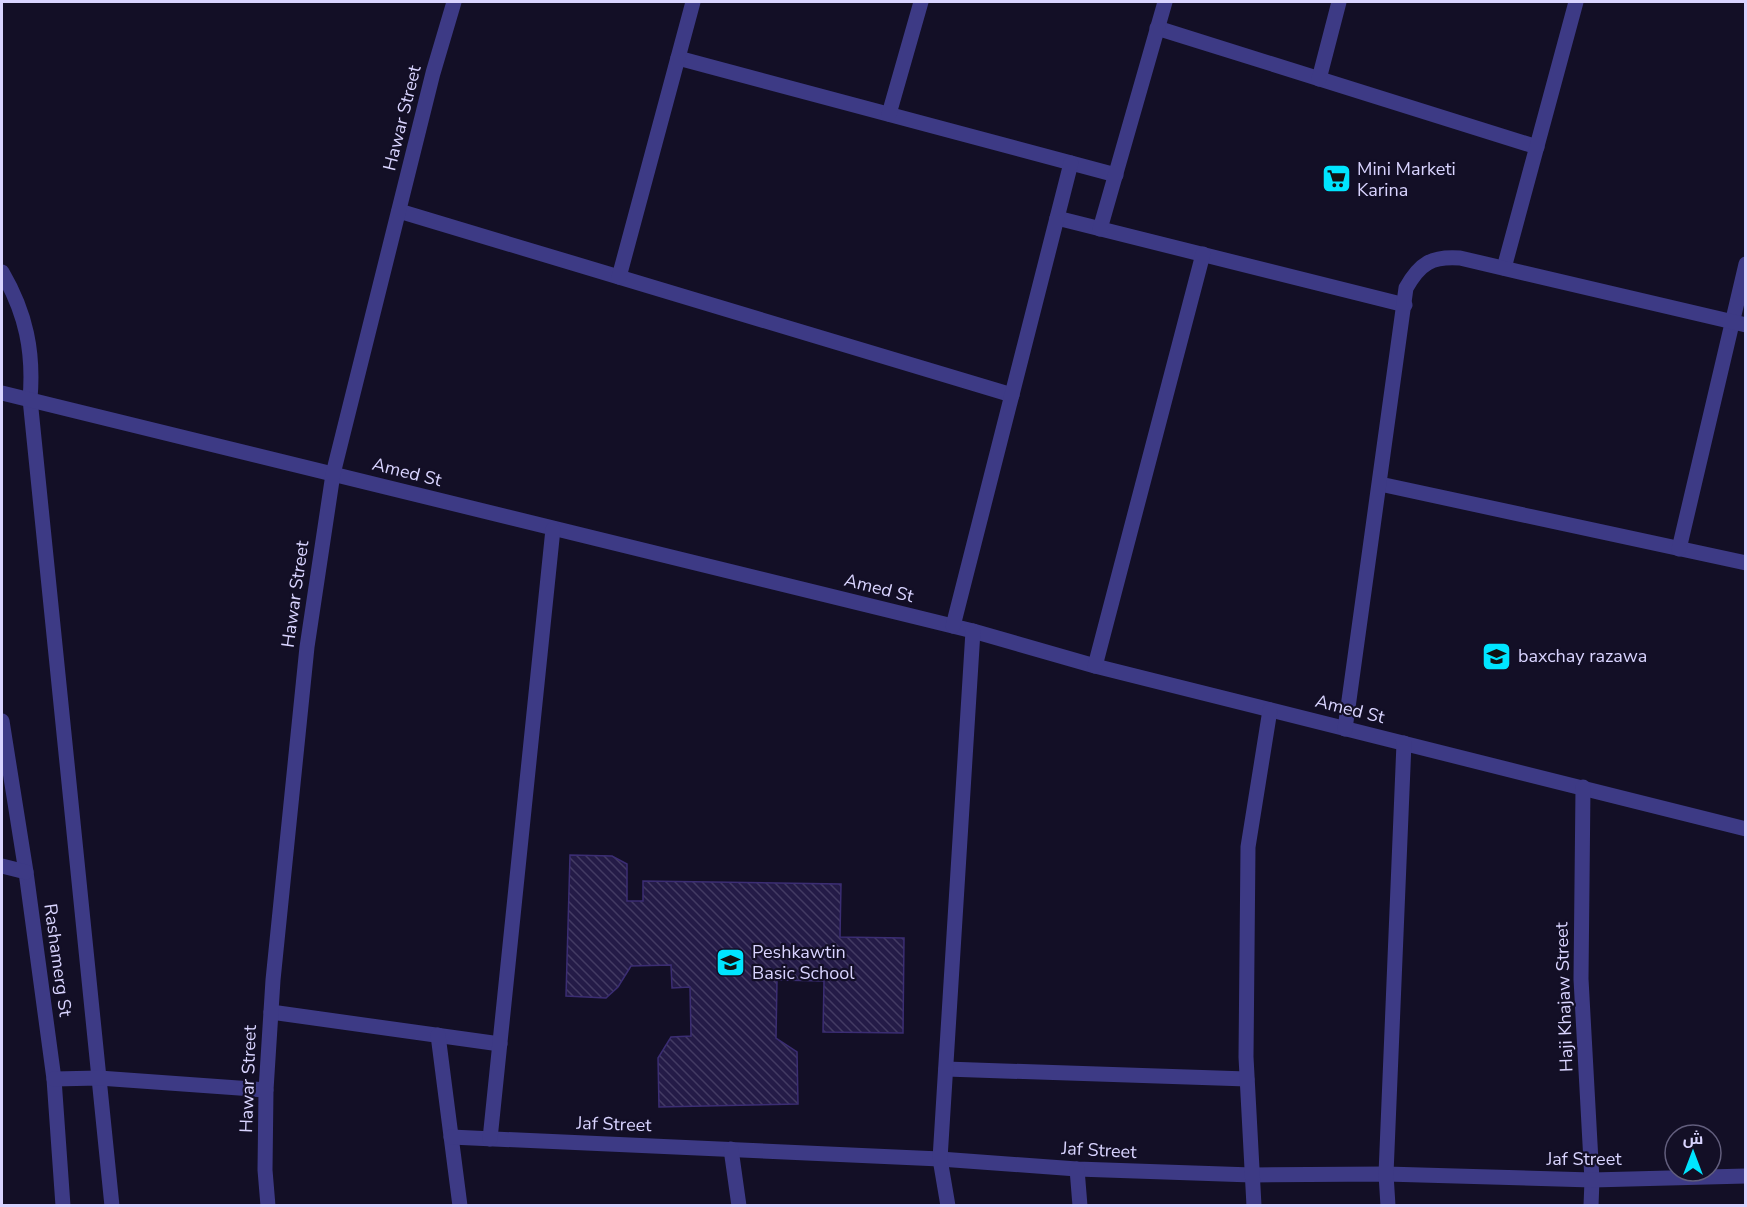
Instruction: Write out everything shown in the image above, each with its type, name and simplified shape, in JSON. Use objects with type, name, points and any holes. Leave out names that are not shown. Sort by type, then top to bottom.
[{"type":"street","name":"Hawar Street","points":[[268,1206],[265,1170],[266,1090],[271,1012],[307,646],[333,474],[433,73],[454,2]]},
{"type":"street","points":[[619,277],[693,2]]},
{"type":"street","points":[[889,114],[921,2]]},
{"type":"street","points":[[1100,229],[1165,2]]},
{"type":"street","points":[[1319,79],[1339,2]]},
{"type":"street","points":[[1504,268],[1576,2]]},
{"type":"street","points":[[1157,28],[1537,147]]},
{"type":"street","points":[[678,58],[1116,175]]},
{"type":"street","points":[[953,626],[1071,163]]},
{"type":"street","points":[[399,211],[1012,395]]},
{"type":"street","points":[[1057,218],[1405,305]]},
{"type":"street","points":[[1095,666],[1203,254]]},
{"type":"street","points":[[1345,729],[1406,288],[1414,273],[1427,262],[1443,257],[1460,258],[1739,323]]},
{"type":"street","points":[[1679,549],[1739,323],[1746,264]]},
{"type":"street","points":[[2,272],[21,309],[31,354],[30,399],[112,1206]]},
{"type":"street","name":"Amed St","points":[[2,393],[953,626],[1095,666],[1746,829]]},
{"type":"street","points":[[1380,484],[1746,563]]},
{"type":"street","points":[[490,1139],[553,529]]},
{"type":"street","points":[[948,1206],[940,1159],[973,631]]},
{"type":"street","points":[[1254,1206],[1247,1079],[1248,847],[1270,710]]},
{"type":"street","name":"Rashamerg St","points":[[2,721],[26,872],[54,1079],[63,1206]]},
{"type":"street","points":[[1388,1206],[1386,1174],[1404,743]]},
{"type":"street","name":"‌Haji Khajaw Street","points":[[1583,788],[1581,979],[1592,1180],[1591,1206]]},
{"type":"street","points":[[2,866],[26,872]]},
{"type":"street","points":[[271,1012],[500,1044]]},
{"type":"street","points":[[438,1035],[460,1206]]},
{"type":"street","points":[[946,1069],[1247,1079]]},
{"type":"street","points":[[54,1079],[99,1078],[266,1090]]},
{"type":"street","name":"Jaf Street","points":[[451,1137],[940,1159],[1077,1169],[1252,1175],[1386,1174],[1592,1180],[1746,1176]]},
{"type":"street","points":[[731,1149],[739,1206]]},
{"type":"street","points":[[1077,1169],[1080,1206]]},
{"type":"building","points":[[570,855],[612,856],[627,864],[627,901],[643,901],[643,881],[841,884],[840,937],[904,938],[903,1033],[823,1032],[824,981],[777,980],[776,1038],[797,1052],[798,1104],[659,1107],[658,1058],[671,1037],[691,1036],[690,987],[672,988],[671,965],[631,966],[618,987],[606,998],[566,996]]},
{"type":"place","name":"Mini Marketi Karina","points":[[1336,179]]},
{"type":"place","name":"baxchay razawa","points":[[1497,656]]},
{"type":"place","name":"Peshkawtin Basic School","points":[[731,962]]}]
